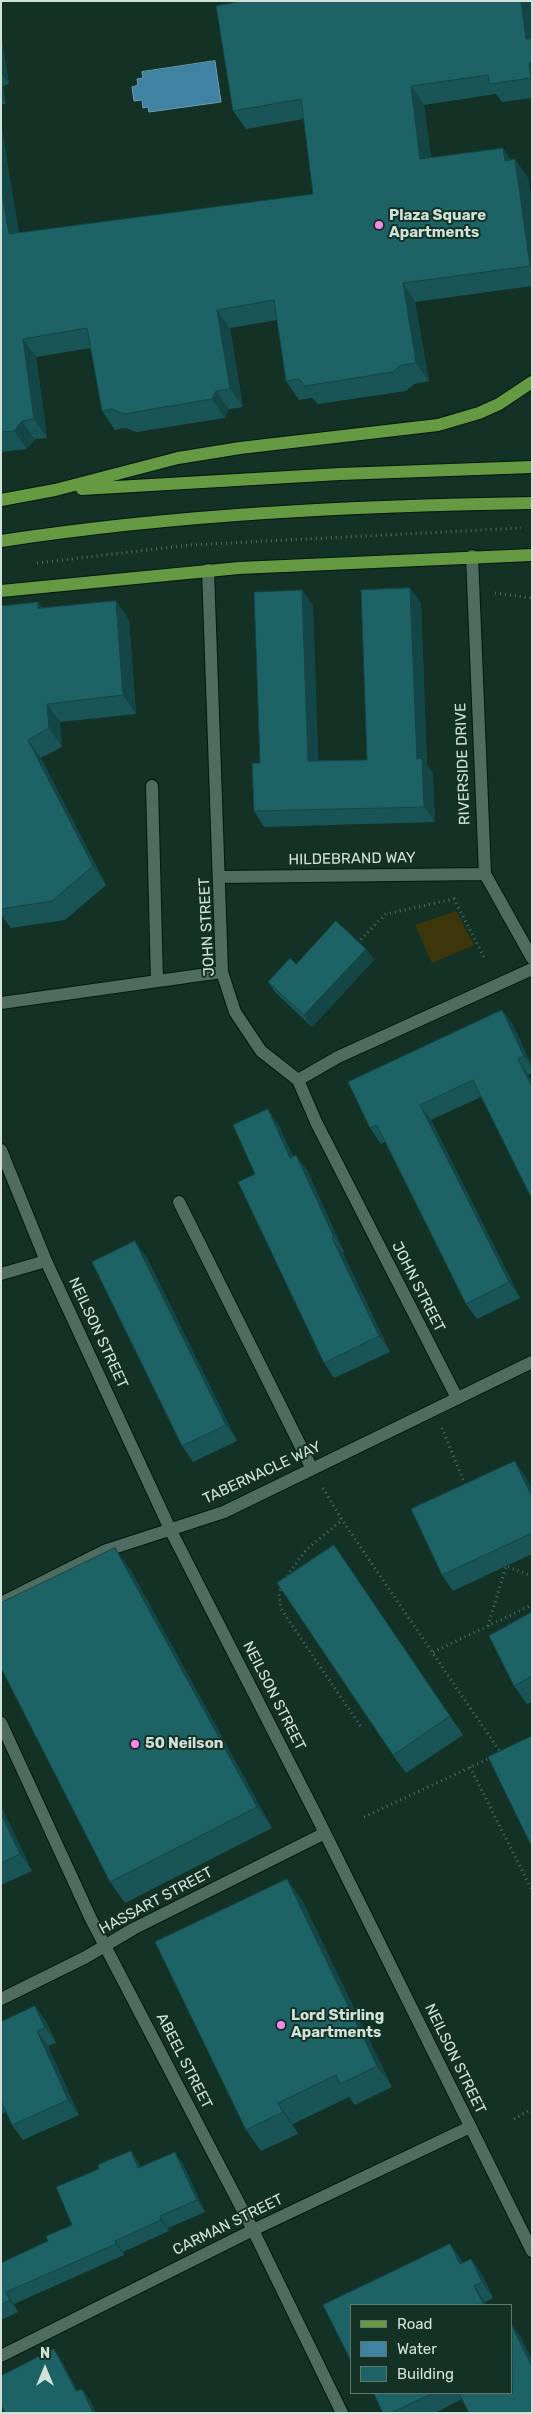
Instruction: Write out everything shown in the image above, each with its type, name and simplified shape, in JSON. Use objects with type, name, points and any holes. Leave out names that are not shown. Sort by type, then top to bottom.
[{"type":"main road","points":[[1,500],[55,490],[178,458],[445,423],[492,407],[532,382]]},
{"type":"main road","points":[[55,490],[340,474],[532,467]]},
{"type":"main road","points":[[1,541],[113,526],[253,513],[396,506],[526,503]]},
{"type":"main road","points":[[1,592],[208,570],[316,563],[532,555]]},
{"type":"street","name":"RIVERSIDE DRIVE","points":[[472,556],[485,874],[532,958]]},
{"type":"street","name":"JOHN STREET","points":[[208,570],[222,972],[236,1012],[261,1051],[298,1080],[321,1130],[457,1398]]},
{"type":"street","points":[[152,786],[157,981]]},
{"type":"street","name":"HILDEBRAND WAY","points":[[220,877],[485,874]]},
{"type":"street","points":[[298,1080],[338,1057],[532,969]]},
{"type":"street","points":[[1,1003],[222,972]]},
{"type":"street","name":"NEILSON STREET","points":[[1,1150],[46,1261],[170,1529],[325,1833],[532,2251]]},
{"type":"street","points":[[179,1202],[312,1468]]},
{"type":"street","points":[[1,1274],[46,1261]]},
{"type":"street","name":"TABERNACLE WAY","points":[[1,1602],[104,1551],[224,1512],[532,1362]]},
{"type":"street","name":"ABEEL STREET","points":[[1,1723],[91,1919],[253,2230],[342,2413]]},
{"type":"street","name":"HASSART STREET","points":[[1,1999],[134,1929],[325,1833]]},
{"type":"street","name":"CARMAN STREET","points":[[1,2356],[253,2230],[470,2127]]},
{"type":"path","points":[[495,593],[532,598]]},
{"type":"path","points":[[356,944],[386,914],[454,899],[484,957]]},
{"type":"path","points":[[434,1409],[468,1493]]},
{"type":"path","points":[[312,1468],[342,1520],[501,1752]]},
{"type":"path","points":[[342,1520],[306,1550],[285,1577],[279,1594],[281,1609],[361,1727]]},
{"type":"path","points":[[488,1627],[506,1566],[532,1576]]},
{"type":"path","points":[[433,1652],[532,1606]]},
{"type":"path","points":[[364,1817],[509,1749]]},
{"type":"path","points":[[470,1767],[532,1890]]},
{"type":"path","points":[[514,2119],[532,2109]]},
{"type":"shaded area","points":[[456,911],[474,945],[432,963],[415,925]]},
{"type":"water","points":[[215,61],[221,102],[149,112],[148,107],[143,108],[142,100],[134,101],[132,87],[138,85],[137,79],[143,78],[142,72]]},
{"type":"building","name":"Plaza Square Apartments","points":[[243,1],[521,1],[526,39],[532,39],[532,62],[529,63],[531,78],[489,84],[488,75],[411,86],[420,159],[503,148],[505,161],[515,159],[530,266],[403,283],[416,363],[401,365],[393,372],[305,386],[299,379],[286,381],[274,300],[217,310],[230,389],[216,391],[212,399],[124,414],[112,409],[102,411],[87,328],[23,339],[34,419],[22,421],[14,431],[1,432],[1,187],[9,234],[313,194],[301,99],[233,111],[216,6]]},
{"type":"building","points":[[410,588],[417,759],[422,758],[424,807],[254,811],[252,763],[260,763],[254,592],[302,590],[308,761],[367,760],[361,590]]},
{"type":"building","points":[[116,601],[123,695],[47,704],[49,728],[28,740],[93,866],[52,901],[1,909],[1,606],[38,602],[38,608]]},
{"type":"building","points":[[336,921],[366,949],[304,1015],[268,982],[290,958],[296,964]]},
{"type":"building","points":[[502,1010],[524,1056],[518,1059],[532,1087],[532,1199],[473,1080],[420,1105],[509,1282],[466,1304],[377,1125],[370,1128],[348,1082]]},
{"type":"building","points":[[268,1109],[290,1158],[296,1155],[334,1237],[332,1238],[379,1336],[324,1363],[238,1182],[255,1174],[233,1125]]},
{"type":"building","points":[[135,1241],[226,1425],[182,1446],[92,1262]]},
{"type":"building","points":[[515,1461],[532,1497],[532,1533],[442,1575],[411,1509]]},
{"type":"building","points":[[334,1545],[450,1716],[393,1755],[277,1583]]},
{"type":"building","name":"50 Neilson","points":[[115,1548],[257,1807],[110,1882],[1,1668],[1,1603]]},
{"type":"building","points":[[532,1612],[532,1676],[514,1686],[489,1636]]},
{"type":"building","points":[[532,1736],[532,1847],[488,1757]]},
{"type":"building","points":[[1,1814],[20,1854],[1,1863]]},
{"type":"building","name":"Lord Stirling Apartments","points":[[287,1879],[377,2066],[340,2084],[336,2075],[278,2103],[283,2112],[246,2130],[155,1942]]},
{"type":"building","points":[[35,2006],[45,2028],[37,2031],[68,2100],[12,2125],[1,2101],[1,2022]]},
{"type":"building","points":[[131,2151],[138,2168],[175,2152],[197,2200],[160,2216],[161,2220],[115,2241],[116,2244],[6,2292],[10,2300],[1,2305],[1,2263],[48,2241],[46,2236],[72,2225],[56,2187],[99,2169],[98,2165]]},
{"type":"building","points":[[450,2244],[460,2264],[471,2259],[482,2282],[474,2286],[483,2304],[350,2304],[350,2359],[323,2305]]},
{"type":"building","points":[[513,2328],[532,2367],[532,2413],[469,2413],[460,2394],[513,2394]]},
{"type":"building","points":[[54,2349],[76,2391],[82,2389],[93,2413],[5,2413],[1,2405],[1,2376]]},
{"type":"building","points":[[374,2394],[431,2394],[391,2413],[383,2413]]},
{"type":"place","name":"Plaza Square Apartments","points":[[379,225]]},
{"type":"place","name":"50 Neilson","points":[[135,1744]]},
{"type":"place","name":"Lord Stirling Apartments","points":[[281,2025]]}]
